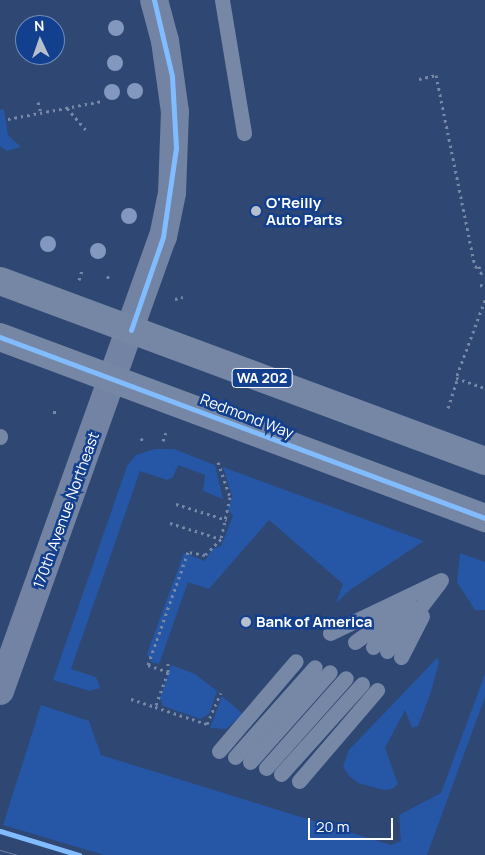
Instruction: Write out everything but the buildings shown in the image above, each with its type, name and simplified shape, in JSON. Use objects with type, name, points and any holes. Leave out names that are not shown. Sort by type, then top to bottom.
[{"type":"main road","name":"170th Avenue Northeast","points":[[0,691],[163,237],[176,148],[172,76],[154,0]]},
{"type":"main road","name":"WA 202","points":[[0,281],[485,461]]},
{"type":"main road","name":"Redmond Way","points":[[0,337],[485,518]]},
{"type":"lane","points":[[222,0],[244,133]]},
{"type":"lane","points":[[441,580],[342,637],[441,580]]},
{"type":"lane","points":[[380,649],[441,580]]},
{"type":"lane","points":[[401,657],[441,580]]},
{"type":"lane","points":[[219,751],[296,661]]},
{"type":"lane","points":[[235,757],[315,667]]},
{"type":"lane","points":[[250,762],[330,672]]},
{"type":"lane","points":[[266,768],[346,678]]},
{"type":"lane","points":[[281,774],[362,684]]},
{"type":"lane","points":[[300,781],[377,690]]},
{"type":"path","points":[[419,79],[436,75],[475,267],[479,266],[480,273],[485,272]]},
{"type":"path","points":[[8,119],[102,101]]},
{"type":"path","points":[[38,102],[40,113]]},
{"type":"path","points":[[67,108],[88,132]]},
{"type":"path","points":[[78,283],[82,270]]},
{"type":"path","points":[[108,276],[111,282]]},
{"type":"path","points":[[480,285],[485,286]]},
{"type":"path","points":[[175,299],[182,297]]},
{"type":"path","points":[[448,408],[458,378],[456,378],[485,300]]},
{"type":"path","points":[[458,378],[485,388]]},
{"type":"path","points":[[163,441],[166,432]]},
{"type":"path","points":[[141,438],[144,443]]},
{"type":"path","points":[[168,672],[148,665],[188,552],[205,555],[221,539],[227,520],[230,497],[218,462]]},
{"type":"path","points":[[176,504],[227,520]]},
{"type":"path","points":[[170,523],[221,539]]},
{"type":"path","points":[[155,707],[168,672],[168,663]]},
{"type":"path","points":[[131,699],[207,724],[221,693]]},
{"type":"shaded area","points":[[4,109],[8,135],[21,147],[7,151],[0,146],[0,110]]},
{"type":"shaded area","points":[[155,449],[174,449],[215,465],[223,499],[203,491],[205,475],[178,465],[173,477],[167,480],[140,471],[71,669],[96,677],[100,688],[90,691],[53,680],[127,466],[136,455]]},
{"type":"shaded area","points":[[223,467],[424,541],[350,590],[336,603],[343,584],[269,520],[209,589],[188,582],[159,664],[151,662],[147,654],[184,553],[205,561],[212,549],[221,546],[233,516],[228,509],[232,496]]},
{"type":"shaded area","points":[[460,553],[485,562],[485,610],[475,610],[457,582]]},
{"type":"shaded area","points":[[437,658],[439,662],[431,692],[418,726],[412,728],[405,710],[385,748],[398,784],[392,789],[384,790],[358,783],[348,775],[343,766],[349,750]]},
{"type":"shaded area","points":[[171,665],[195,674],[217,691],[209,714],[200,719],[163,706],[160,698]]},
{"type":"shaded area","points":[[485,674],[485,697],[427,855],[104,855],[3,825],[41,705],[89,721],[101,755],[391,845],[401,841],[399,815],[441,793]]},
{"type":"shaded area","points":[[222,696],[243,714],[226,729],[210,728]]},
{"type":"tram line","points":[[0,850],[17,855]]},
{"type":"cycle path","points":[[131,330],[163,237],[176,148],[172,76],[154,0]]},
{"type":"cycle path","points":[[0,337],[485,518]]},
{"type":"cycle path","points":[[0,831],[79,855]]},
{"type":"place","name":"O'Reilly Auto Parts","points":[[256,211]]},
{"type":"place","name":"Bank of America","points":[[246,622]]}]
